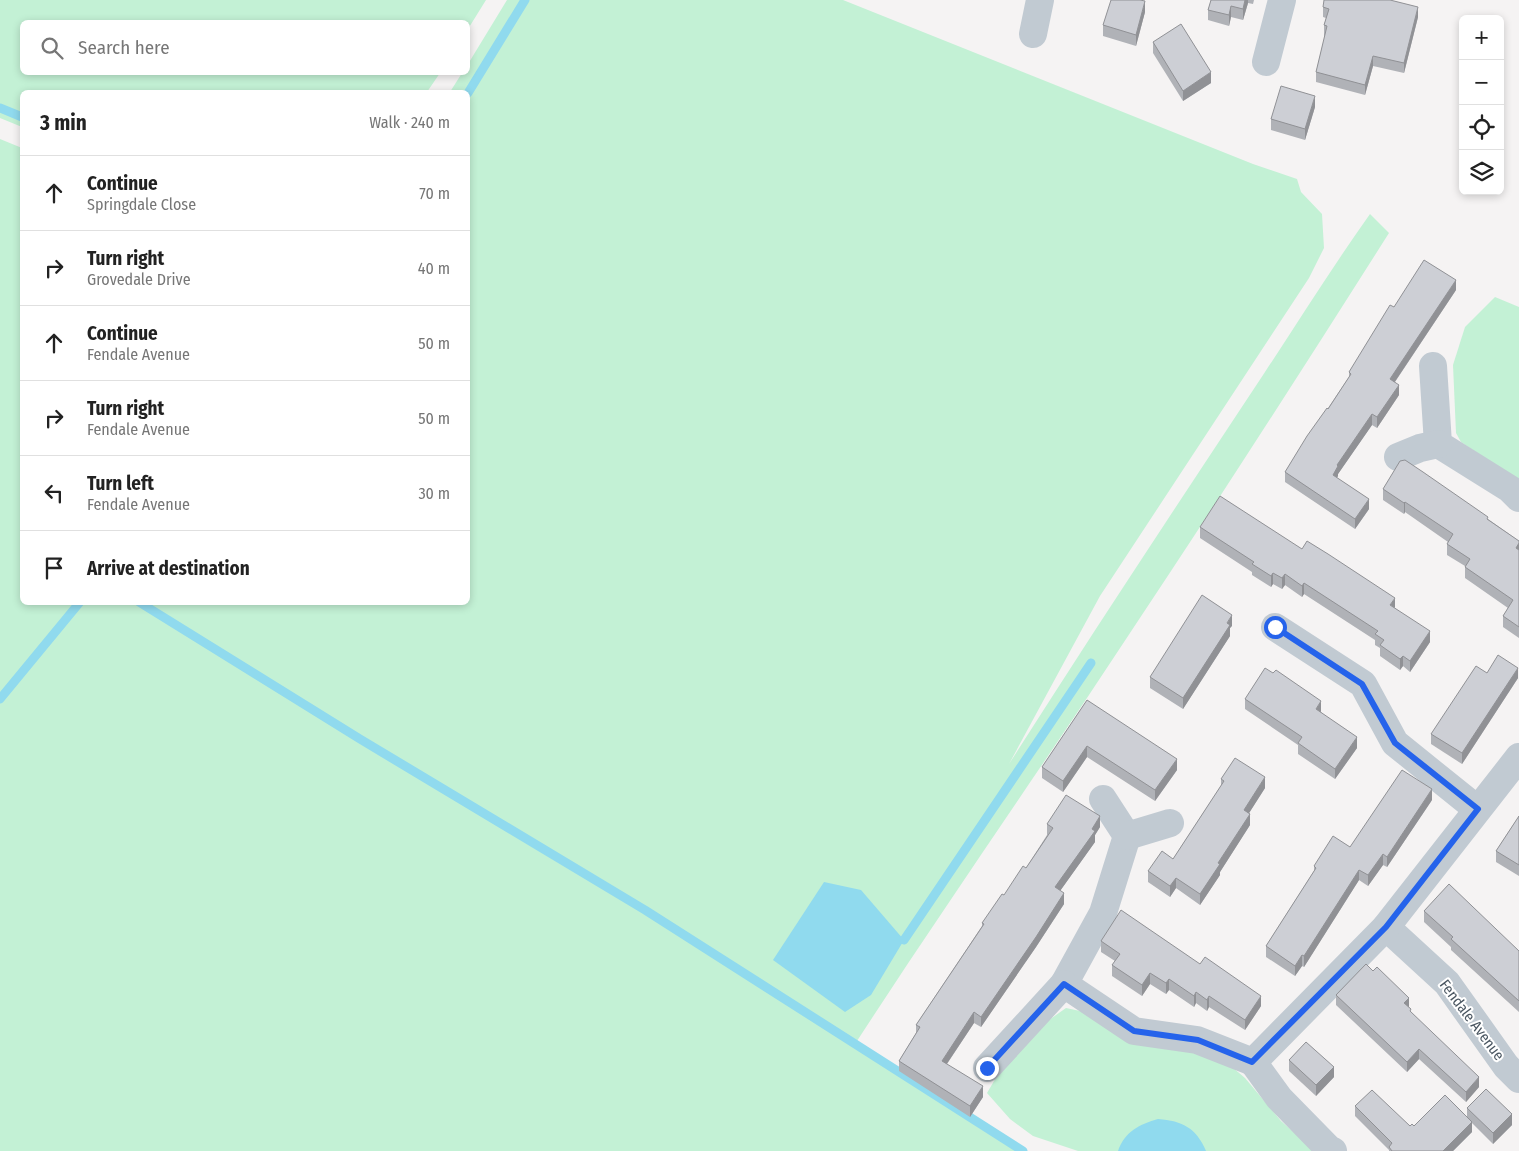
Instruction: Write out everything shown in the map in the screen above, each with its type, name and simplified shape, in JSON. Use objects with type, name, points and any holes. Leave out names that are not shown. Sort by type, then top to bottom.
[{"type":"street","points":[[1266,62],[1282,0]]},
{"type":"street","points":[[1033,34],[1034,1]]},
{"type":"street","points":[[1433,366],[1438,444]]},
{"type":"street","points":[[1398,457],[1420,448],[1438,444],[1510,490],[1519,498]]},
{"type":"street","points":[[1275,627],[1362,684],[1395,743],[1478,809]]},
{"type":"street","points":[[1252,1062],[1386,927],[1519,757]]},
{"type":"street","points":[[1103,799],[1127,836]]},
{"type":"street","points":[[1127,836],[1170,823]]},
{"type":"street","points":[[987,1068],[1064,984],[1103,913],[1127,836]]},
{"type":"street","name":"Fendale Avenue","points":[[1386,927],[1446,983],[1506,1066],[1519,1079]]},
{"type":"street","points":[[1064,984],[1134,1031],[1198,1040],[1252,1062],[1279,1098],[1333,1151]]},
{"type":"green space","points":[[0,0],[486,0],[470,26],[470,20],[20,20],[20,75],[439,75],[428,90],[20,90],[20,126],[0,118]]},
{"type":"green space","points":[[507,0],[843,0],[1253,164],[1297,179],[1301,192],[1322,214],[1324,248],[1309,278],[1100,596],[1009,764],[1136,567],[1370,214],[1389,233],[1261,434],[1163,583],[857,1041],[872,1054],[981,1129],[1019,1151],[0,1151],[0,139],[20,147],[20,605],[470,605],[470,90],[451,90],[461,75],[470,75],[470,61]]},
{"type":"green space","points":[[1495,297],[1519,307],[1519,481],[1461,442],[1456,433],[1453,365],[1465,327]]},
{"type":"green space","points":[[1066,1008],[1080,1011],[1178,1048],[1225,1061],[1245,1078],[1281,1121],[1315,1151],[1078,1151],[1033,1136],[1010,1119],[987,1093],[1004,1064],[1032,1032]]},
{"type":"water","points":[[824,882],[861,890],[904,940],[871,995],[845,1012],[773,960]]},
{"type":"water","points":[[1158,1119],[1188,1127],[1198,1137],[1206,1151],[1118,1151],[1124,1139],[1134,1130],[1145,1123]]},
{"type":"building","points":[[1111,0],[1145,1],[1136,35],[1103,25]]},
{"type":"building","points":[[1211,0],[1245,0],[1243,9],[1231,6],[1229,15],[1208,10]]},
{"type":"building","points":[[1324,0],[1390,0],[1418,7],[1404,63],[1373,56],[1365,85],[1316,72],[1327,26],[1324,25],[1329,9],[1323,7]]},
{"type":"building","points":[[1181,24],[1211,72],[1183,91],[1153,42]]},
{"type":"building","points":[[1281,86],[1315,96],[1305,129],[1271,119]]},
{"type":"building","points":[[1424,260],[1456,280],[1390,379],[1399,385],[1377,417],[1372,414],[1337,465],[1333,475],[1369,499],[1355,519],[1285,472],[1307,436],[1351,374],[1349,372],[1390,305],[1394,307]]},
{"type":"building","points":[[1405,460],[1488,517],[1487,519],[1519,541],[1516,548],[1519,550],[1519,627],[1503,616],[1513,600],[1465,567],[1470,559],[1447,544],[1453,534],[1383,489],[1400,461]]},
{"type":"building","points":[[1220,496],[1302,549],[1307,541],[1395,598],[1390,605],[1430,631],[1410,661],[1403,656],[1400,659],[1380,645],[1384,640],[1375,634],[1378,631],[1304,583],[1302,586],[1285,574],[1282,578],[1273,573],[1271,576],[1252,564],[1254,562],[1200,527]]},
{"type":"building","points":[[1202,595],[1232,615],[1227,623],[1230,625],[1183,698],[1150,677]]},
{"type":"building","points":[[1498,655],[1518,668],[1462,753],[1431,734],[1476,666],[1487,673]]},
{"type":"building","points":[[1265,668],[1273,673],[1276,670],[1321,701],[1316,709],[1357,737],[1335,769],[1298,743],[1302,737],[1245,699]]},
{"type":"building","points":[[1087,700],[1177,759],[1155,790],[1087,746],[1063,781],[1042,767]]},
{"type":"building","points":[[1235,758],[1265,777],[1244,810],[1250,814],[1200,894],[1176,878],[1170,886],[1148,871],[1162,851],[1173,859],[1224,781],[1221,779]]},
{"type":"building","points":[[1402,770],[1432,789],[1387,857],[1383,854],[1368,875],[1359,870],[1304,956],[1302,955],[1295,966],[1266,946],[1316,868],[1314,866],[1333,836],[1350,847]]},
{"type":"building","points":[[1066,795],[1100,816],[1092,829],[1095,831],[1055,887],[1064,893],[1036,937],[981,1017],[974,1012],[942,1061],[983,1086],[970,1106],[899,1061],[920,1027],[916,1025],[984,924],[982,923],[1002,894],[1004,895],[1023,866],[1026,868],[1053,828],[1047,824]]},
{"type":"building","points":[[1519,816],[1519,865],[1496,851]]},
{"type":"building","points":[[1449,884],[1519,951],[1519,1001],[1451,939],[1453,937],[1424,911]]},
{"type":"building","points":[[1121,910],[1200,964],[1205,957],[1261,996],[1245,1020],[1209,996],[1207,1000],[1196,992],[1194,996],[1169,979],[1166,983],[1150,973],[1142,985],[1112,965],[1120,954],[1101,941]]},
{"type":"building","points":[[1366,964],[1373,971],[1377,967],[1409,998],[1404,1003],[1411,1009],[1410,1011],[1479,1077],[1466,1092],[1419,1049],[1407,1062],[1336,995]]},
{"type":"building","points":[[1306,1042],[1334,1067],[1316,1085],[1289,1060]]},
{"type":"building","points":[[1486,1089],[1512,1114],[1493,1133],[1467,1108]]},
{"type":"building","points":[[1372,1090],[1410,1126],[1412,1124],[1414,1126],[1445,1095],[1472,1122],[1443,1151],[1392,1151],[1389,1147],[1392,1143],[1355,1106]]},
{"type":"waterway","points":[[470,90],[525,0]]},
{"type":"waterway","points":[[0,108],[20,116]]},
{"type":"waterway","points":[[0,699],[78,605]]},
{"type":"waterway","points":[[144,605],[360,739],[645,910],[1023,1151]]},
{"type":"waterway","points":[[904,940],[1091,663]]},
{"type":"route","points":[[987,1068],[1064,984],[1134,1031],[1198,1040],[1252,1062],[1386,927],[1478,809],[1395,743],[1362,684],[1275,627]]}]
